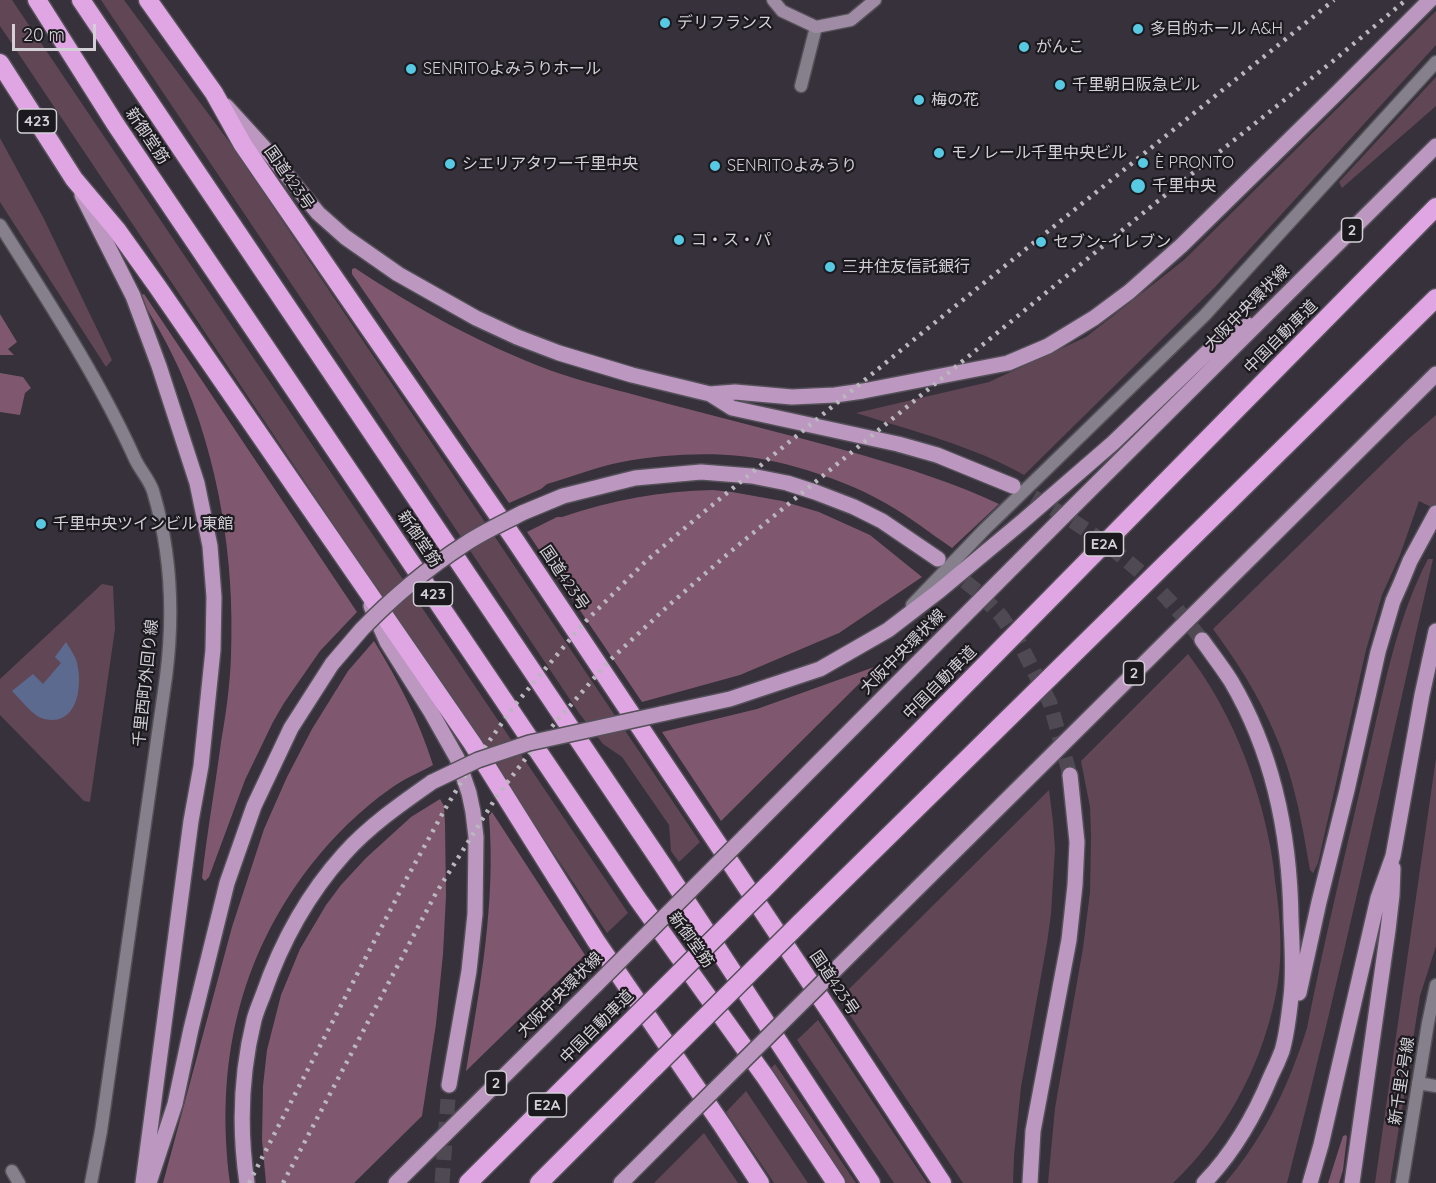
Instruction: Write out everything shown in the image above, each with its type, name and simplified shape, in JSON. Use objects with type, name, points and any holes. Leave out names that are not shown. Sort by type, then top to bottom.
[{"type":"highway","name":"新御堂筋","points":[[37,0],[116,125],[637,898],[766,1078],[836,1183]]},
{"type":"highway","name":"新御堂筋","points":[[81,0],[664,867],[871,1183]]},
{"type":"highway","name":"国道423号","points":[[148,0],[214,93],[243,146],[515,540],[828,1008],[942,1183]]},
{"type":"highway","name":"423","points":[[0,63],[74,178],[117,230],[157,286],[472,743],[596,941],[760,1183]]},
{"type":"highway","name":"中国自動車道","points":[[468,1183],[772,881],[1436,207]]},
{"type":"highway","points":[[539,1183],[1436,298]]},
{"type":"main road","points":[[214,93],[267,151],[318,213],[345,237],[398,274],[476,318],[549,350],[632,375],[710,394],[735,392],[792,397],[835,395],[1008,363],[1080,328],[1111,307],[1154,271],[1430,0]]},
{"type":"main road","name":"大阪中央環状線","points":[[396,1183],[1436,146]]},
{"type":"main road","points":[[74,178],[133,296],[159,366],[197,483],[210,546],[214,597],[213,650],[201,766],[191,821],[143,1183]]},
{"type":"main road","points":[[247,1183],[242,1119],[243,1077],[254,1018],[269,976],[286,937],[319,885],[345,852],[383,818],[432,782],[478,760],[529,743],[730,699],[820,669],[855,650],[888,630],[939,591],[1032,513],[1113,443],[1218,342],[1267,314]]},
{"type":"main road","name":"2","points":[[621,1183],[1436,374]]},
{"type":"main road","points":[[710,394],[732,408],[898,444],[944,458],[1013,486]]},
{"type":"main road","points":[[149,1183],[176,1104],[191,1029],[227,883],[254,806],[291,728],[332,664],[396,596],[441,560],[522,513],[563,496],[635,478],[701,472],[752,476],[787,483],[815,492],[882,521],[938,559]]},
{"type":"main road","points":[[1204,1183],[1222,1162],[1252,1117],[1282,1052],[1294,1014],[1378,652],[1393,601],[1410,561],[1436,513]]},
{"type":"main road","points":[[360,581],[387,642],[436,719],[457,758],[470,793],[476,837],[476,914],[469,971],[449,1085]]},
{"type":"main road","points":[[1352,1183],[1388,930],[1393,856],[1436,631]]},
{"type":"main road","points":[[1202,640],[1230,680],[1251,721],[1271,773],[1284,830],[1290,881],[1292,974],[1291,996],[1282,1052]]},
{"type":"main road","points":[[1030,1183],[1033,1131],[1069,940],[1075,885],[1077,842],[1070,775]]},
{"type":"main road","points":[[1310,1183],[1322,1145],[1378,898],[1393,856]]},
{"type":"street","points":[[773,0],[782,11],[816,27],[851,20],[875,0]]},
{"type":"street","points":[[801,86],[816,27]]},
{"type":"street","points":[[888,630],[985,529],[1205,315],[1436,62]]},
{"type":"street","name":"千里西町外回り線","points":[[0,225],[70,336],[115,416],[138,466],[151,485],[161,521],[169,576],[171,629],[166,677],[101,1131],[91,1183]]},
{"type":"street","name":"新千里2号線","points":[[1402,1183],[1436,985]]},
{"type":"street","points":[[1418,1083],[1436,1086]]},
{"type":"street","points":[[12,1171],[19,1183]]},
{"type":"shaded area","points":[[0,0],[12,0],[628,913],[607,933],[0,26]]},
{"type":"shaded area","points":[[101,0],[124,0],[230,143],[700,842],[679,862],[671,851],[669,825],[622,757],[603,744],[579,713]]},
{"type":"shaded area","points":[[1436,11],[1436,45],[1215,287],[1024,475],[963,447],[856,413],[989,382],[1086,337],[1184,260]]},
{"type":"shaded area","points":[[1436,77],[1436,106],[1342,188],[1339,182]]},
{"type":"shaded area","points":[[0,138],[43,217],[112,360],[106,367],[0,202]]},
{"type":"shaded area","points":[[355,268],[402,298],[451,325],[500,350],[552,371],[862,455],[949,483],[999,504],[952,548],[887,504],[854,487],[776,462],[712,454],[665,456],[612,464],[547,484],[509,503],[352,274],[352,269]]},
{"type":"shaded area","points":[[144,294],[357,612],[320,651],[273,722],[245,780],[209,877],[205,881],[202,878],[230,667],[232,620],[227,547],[214,475],[194,405],[162,334],[141,299],[141,295]]},
{"type":"shaded area","points":[[0,314],[17,342],[8,349],[14,355],[0,355]]},
{"type":"shaded area","points":[[0,373],[23,377],[31,388],[25,393],[20,415],[0,412]]},
{"type":"shaded area","points":[[1436,415],[1436,513],[1435,509],[1419,501],[1400,555],[1382,595],[1366,650],[1318,863],[1313,873],[1310,870],[1287,766],[1273,729],[1256,695],[1213,629],[1407,440]]},
{"type":"shaded area","points":[[713,490],[782,501],[819,512],[870,535],[922,577],[839,633],[740,675],[642,702],[527,532],[557,517],[618,501],[656,494]]},
{"type":"shaded area","points":[[1428,559],[1433,559],[1344,949],[1287,1183],[1225,1183],[1252,1148],[1274,1110],[1307,1028],[1336,892],[1392,655],[1407,606]]},
{"type":"shaded area","points":[[102,584],[113,586],[115,629],[90,802],[84,801],[0,715],[0,679]]},
{"type":"shaded area","points":[[374,641],[408,702],[433,765],[390,789],[338,834],[311,865],[286,901],[265,938],[249,976],[230,1056],[226,1097],[226,1140],[230,1183],[163,1183],[232,927],[264,829],[312,729],[348,671]]},
{"type":"shaded area","points":[[1188,654],[1217,697],[1229,721],[1258,794],[1274,867],[1279,911],[1280,957],[1274,1003],[1259,1053],[1237,1100],[1208,1144],[1173,1183],[1048,1183],[1055,1108],[1083,948],[1090,892],[1090,807],[1081,761]]},
{"type":"shaded area","points":[[877,666],[721,821],[662,732],[757,709]]},
{"type":"shaded area","points":[[1436,758],[1436,946],[1420,996],[1390,1183],[1375,1183]]},
{"type":"shaded area","points":[[1049,790],[1055,849],[1051,914],[1021,1087],[1013,1183],[963,1183],[839,999]]},
{"type":"shaded area","points":[[440,799],[444,806],[445,823],[446,896],[443,954],[436,1024],[422,1116],[354,1183],[266,1183],[262,1140],[263,1086],[267,1050],[281,995],[300,949],[326,905],[366,858],[411,817]]},
{"type":"shaded area","points":[[492,812],[585,955],[466,1071],[485,944],[491,848],[489,816]]},
{"type":"shaded area","points":[[818,1020],[927,1183],[894,1183],[797,1040]]},
{"type":"shaded area","points":[[775,1064],[856,1183],[845,1183],[769,1070]]},
{"type":"shaded area","points":[[746,1091],[808,1183],[774,1183],[726,1112]]},
{"type":"shaded area","points":[[704,1133],[738,1183],[654,1183]]},
{"type":"shaded area","points":[[1346,1135],[1343,1170],[1339,1183],[1328,1183],[1343,1136]]},
{"type":"water","points":[[66,642],[77,663],[79,680],[77,699],[73,707],[62,718],[44,719],[32,712],[12,691],[33,674],[43,684],[61,663],[55,657]]},
{"type":"tunnel","points":[[1013,486],[1052,508],[1124,558],[1163,594],[1202,640]]},
{"type":"tunnel","points":[[947,567],[977,591],[1001,616],[1020,644],[1050,703],[1070,775]]},
{"type":"tunnel","points":[[442,1183],[449,1085]]},
{"type":"railway","points":[[249,1183],[445,809],[468,771],[514,706],[583,624],[645,562],[699,516],[1334,0]]},
{"type":"railway","points":[[283,1183],[436,893],[497,796],[536,745],[609,661],[730,552],[1406,0]]},
{"type":"place","name":"デリフランス","points":[[665,23]]},
{"type":"place","name":"多目的ホール A&H","points":[[1138,29]]},
{"type":"place","name":"がんこ","points":[[1024,47]]},
{"type":"place","name":"SENRITOよみうりホール","points":[[411,69]]},
{"type":"place","name":"千里朝日阪急ビル","points":[[1060,85]]},
{"type":"place","name":"梅の花","points":[[919,100]]},
{"type":"place","name":"モノレール千里中央ビル","points":[[939,153]]},
{"type":"place","name":"È PRONTO","points":[[1143,163]]},
{"type":"place","name":"シエリアタワー千里中央","points":[[450,164]]},
{"type":"place","name":"SENRITOよみうり","points":[[715,166]]},
{"type":"place","name":"千里中央","points":[[1138,186]]},
{"type":"place","name":"コ・ス・パ","points":[[679,240]]},
{"type":"place","name":"セブン-イレブン","points":[[1041,242]]},
{"type":"place","name":"三井住友信託銀行","points":[[830,267]]},
{"type":"place","name":"千里中央ツインビル 東館","points":[[41,524]]}]
